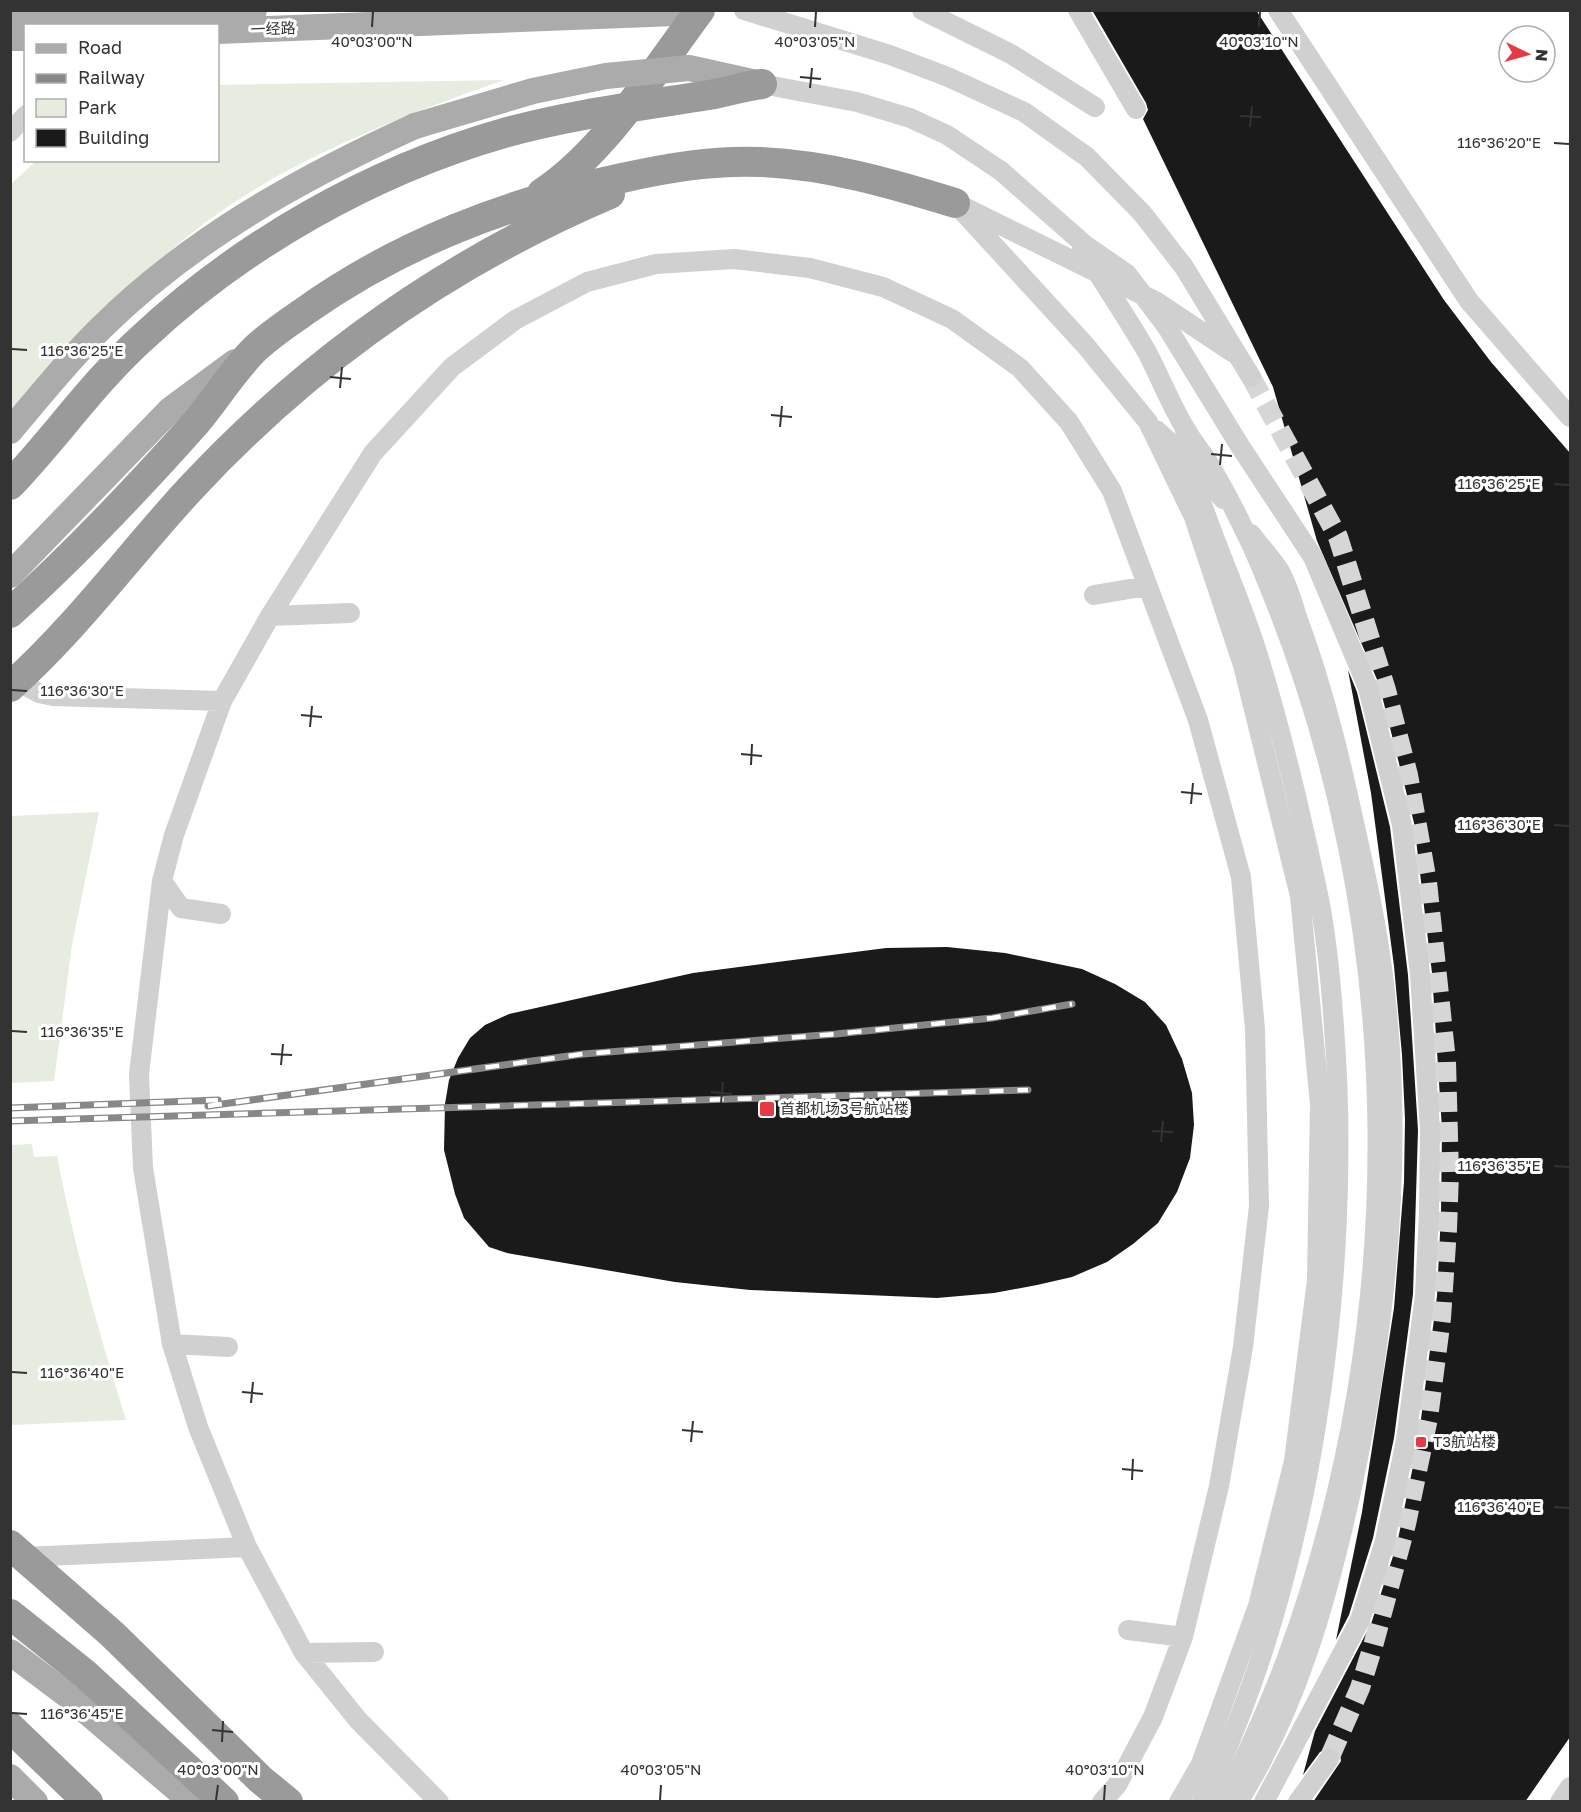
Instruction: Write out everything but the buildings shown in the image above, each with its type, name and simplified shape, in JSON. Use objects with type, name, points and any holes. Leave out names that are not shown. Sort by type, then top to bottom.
[{"type":"highway","points":[[526,203],[563,179],[597,146],[700,10]]},
{"type":"highway","points":[[10,485],[126,353],[165,317],[259,247],[346,196],[445,153],[533,125],[604,109],[712,94],[762,84]]},
{"type":"highway","points":[[10,613],[93,535],[192,427],[258,346],[322,298],[380,263],[440,233],[526,203],[585,186],[686,166],[734,162],[817,166],[864,176],[955,203]]},
{"type":"highway","points":[[14,684],[102,591],[189,491],[244,434],[359,336],[477,260],[589,203],[686,166]]},
{"type":"highway","points":[[17,1551],[112,1634],[260,1779],[288,1802]]},
{"type":"highway","points":[[10,1614],[85,1674],[224,1802]]},
{"type":"highway","points":[[10,1728],[88,1802]]},
{"type":"main road","name":"一经路","points":[[10,19],[64,22],[254,10]]},
{"type":"main road","name":"一经路","points":[[219,31],[675,14],[687,10]]},
{"type":"main road","points":[[10,431],[100,328],[194,250],[292,186],[415,126],[533,91],[624,74],[689,68],[762,84]]},
{"type":"main road","points":[[10,575],[170,410],[258,346]]},
{"type":"main road","points":[[10,1652],[66,1694],[192,1802]]},
{"type":"main road","points":[[10,1777],[35,1802]]},
{"type":"street","points":[[744,10],[890,55],[948,77],[1024,112],[1087,157],[1142,213],[1184,267],[1251,377],[1229,350],[1157,302],[955,203]]},
{"type":"street","points":[[922,10],[1011,54],[1095,107]]},
{"type":"street","points":[[1078,10],[1136,109]]},
{"type":"street","points":[[1278,10],[1469,301],[1570,417]]},
{"type":"street","points":[[762,84],[857,102],[910,118],[947,135],[1015,182],[1076,238],[1127,274],[1167,327],[1240,446],[1313,557],[1368,688],[1402,825],[1426,1053],[1430,1130],[1424,1306],[1406,1440],[1385,1541],[1360,1620],[1264,1802]]},
{"type":"street","points":[[10,132],[24,117]]},
{"type":"street","points":[[955,203],[1086,346],[1148,422],[1198,468],[1281,572],[1320,677],[1371,903],[1386,993],[1393,1106],[1391,1227],[1381,1322],[1366,1420],[1337,1554],[1302,1667],[1263,1761],[1238,1802]]},
{"type":"street","points":[[1076,238],[1144,347],[1183,425],[1217,478],[1260,566],[1294,655],[1320,737],[1342,828],[1364,943],[1372,1017],[1378,1118],[1376,1220],[1367,1327],[1347,1443],[1294,1639],[1263,1718],[1224,1802]]},
{"type":"street","points":[[439,1802],[358,1720],[304,1653],[247,1547],[198,1427],[172,1344],[143,1168],[139,1074],[162,881],[174,835],[222,701],[270,616],[373,453],[452,367],[515,320],[587,282],[656,264],[734,259],[810,268],[883,287],[952,319],[1020,368],[1069,422],[1112,491],[1198,720],[1241,877],[1255,1029],[1258,1206],[1243,1347],[1219,1486],[1183,1637],[1154,1717],[1116,1785],[1102,1802]]},
{"type":"street","points":[[1148,422],[1194,517],[1244,671],[1300,896],[1320,1104],[1317,1280],[1294,1461],[1258,1606],[1201,1764],[1179,1802]]},
{"type":"street","points":[[1183,425],[1194,481],[1260,663],[1315,881],[1331,994],[1338,1119],[1338,1187],[1330,1301],[1310,1456],[1286,1565],[1259,1661],[1228,1746],[1202,1802]]},
{"type":"street","points":[[1094,595],[1147,586]]},
{"type":"street","points":[[270,616],[350,613]]},
{"type":"street","points":[[14,684],[53,696],[222,701]]},
{"type":"street","points":[[162,881],[181,908],[220,914]]},
{"type":"street","points":[[172,1344],[228,1347]]},
{"type":"street","points":[[17,1551],[247,1547]]},
{"type":"street","points":[[1128,1630],[1183,1637]]},
{"type":"street","points":[[304,1653],[374,1652]]},
{"type":"street","points":[[1298,1802],[1329,1759],[1308,1802]]},
{"type":"street","points":[[1560,1802],[1570,1787]]},
{"type":"green space","points":[[504,80],[388,123],[350,140],[312,158],[239,199],[206,222],[154,265],[11,411],[11,184],[35,162],[219,162],[219,85]]},
{"type":"green space","points":[[99,812],[72,945],[54,1081],[11,1083],[11,816]]},
{"type":"green space","points":[[32,1144],[34,1157],[57,1156],[88,1289],[126,1420],[11,1425],[11,1145]]},
{"type":"tunnel","points":[[1251,377],[1338,537],[1386,690],[1408,775],[1427,882],[1446,1061],[1449,1174],[1447,1229],[1441,1318],[1428,1418],[1406,1524],[1373,1646],[1360,1688],[1329,1759]]},
{"type":"railway","points":[[208,1106],[583,1054],[836,1034],[992,1018],[1072,1004]]},
{"type":"railway","points":[[10,1121],[1028,1090]]},
{"type":"railway","points":[[10,1108],[218,1100]]},
{"type":"place","name":"首都机场3号航站楼","points":[[767,1109]]},
{"type":"place","name":"T3航站楼","points":[[1421,1442]]}]
